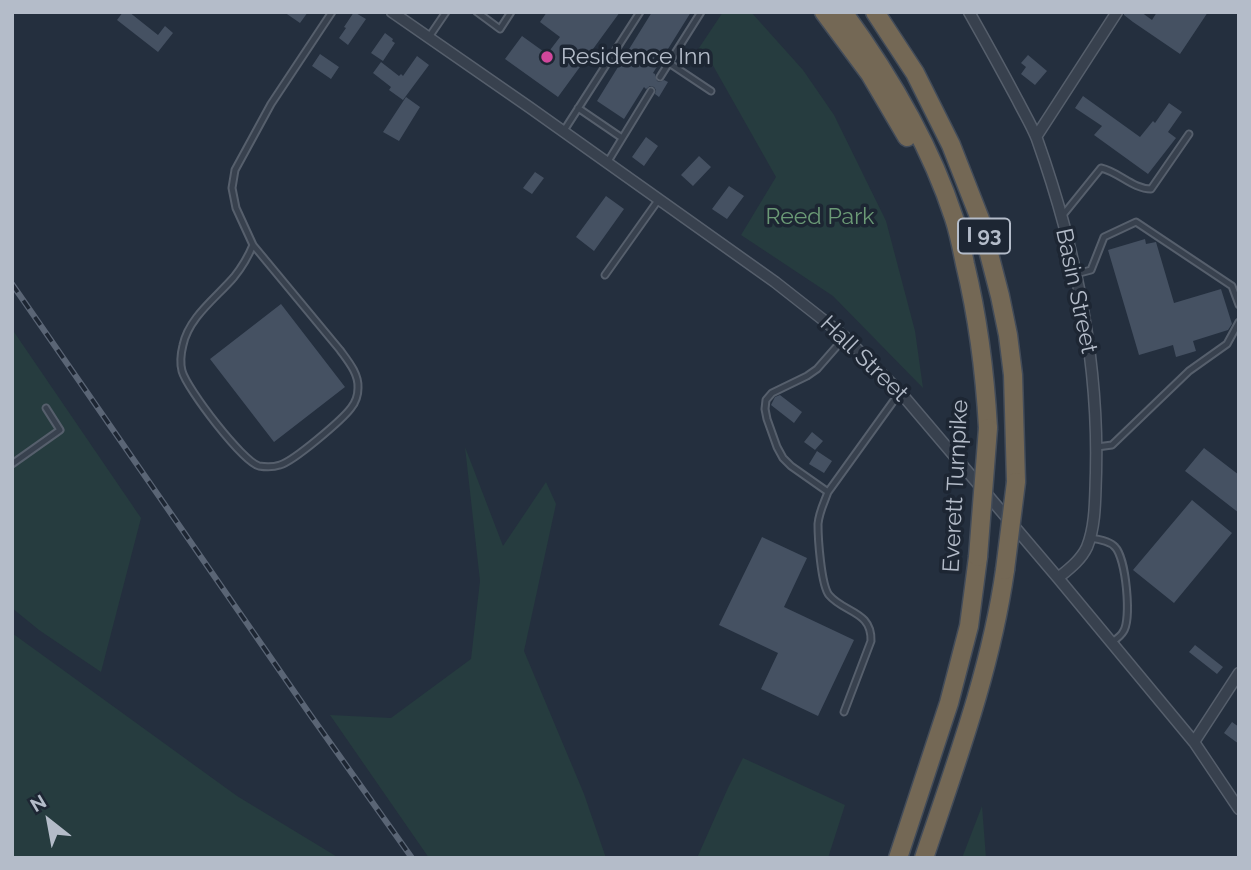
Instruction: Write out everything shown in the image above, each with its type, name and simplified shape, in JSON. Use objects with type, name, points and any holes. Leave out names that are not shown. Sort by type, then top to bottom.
[{"type":"highway","points":[[824,12],[870,74],[954,218]]},
{"type":"highway","name":"Everett Turnpike","points":[[843,12],[872,51],[905,109],[928,154],[954,218],[972,296],[988,428],[978,557],[969,626],[949,703],[898,858]]},
{"type":"highway","name":"I 93","points":[[875,12],[915,74],[945,133],[980,219],[1000,296],[1013,375],[1016,482],[999,612],[979,689],[924,858]]},
{"type":"street","name":"Hall Street","points":[[393,12],[775,282],[845,337],[900,391],[1058,578],[1194,742],[1239,809]]},
{"type":"street","name":"Basin Street","points":[[969,12],[1036,136],[1076,274],[1091,363],[1097,447],[1096,494],[1090,538],[1081,557],[1058,578]]},
{"type":"street","points":[[1036,136],[1117,12]]},
{"type":"street","points":[[1194,742],[1239,673]]},
{"type":"lane","points":[[253,245],[235,276],[194,321],[186,335],[181,362],[182,371],[194,394],[240,452],[258,466],[271,467],[292,460],[342,418],[351,408],[358,388],[357,378],[340,350],[253,245],[236,208],[232,188],[235,170],[254,133],[332,12]]},
{"type":"lane","points":[[429,37],[446,12]]},
{"type":"lane","points":[[477,12],[500,29],[511,12]]},
{"type":"lane","points":[[563,132],[640,12]]},
{"type":"lane","points":[[660,77],[701,12]]},
{"type":"lane","points":[[670,63],[711,91]]},
{"type":"lane","points":[[607,163],[650,91]]},
{"type":"lane","points":[[578,108],[622,138]]},
{"type":"lane","points":[[1061,217],[1101,168],[1143,189],[1151,189],[1189,134]]},
{"type":"lane","points":[[605,275],[659,199]]},
{"type":"lane","points":[[1076,274],[1091,270],[1104,237],[1136,222],[1233,286],[1239,306]]},
{"type":"lane","points":[[1097,447],[1112,445],[1189,371],[1227,344],[1239,322]]},
{"type":"lane","points":[[828,492],[783,458],[765,409],[766,400],[772,393],[817,369],[845,337]]},
{"type":"lane","points":[[844,712],[871,641],[872,631],[859,615],[831,598],[825,590],[818,524],[828,492],[900,391]]},
{"type":"lane","points":[[12,464],[60,430],[46,408]]},
{"type":"lane","points":[[1090,538],[1115,546],[1122,560],[1128,615],[1124,632],[1111,643]]},
{"type":"green space","name":"Reed Park","points":[[723,12],[751,12],[803,70],[834,115],[886,221],[915,331],[923,388],[833,296],[741,235],[776,177],[711,62],[697,51]]},
{"type":"green space","points":[[12,329],[141,518],[101,672],[12,608]]},
{"type":"green space","points":[[465,447],[503,546],[546,482],[556,504],[524,651],[584,794],[606,858],[429,858],[330,715],[391,718],[471,659],[480,581]]},
{"type":"green space","points":[[12,633],[237,796],[339,858],[12,858]]},
{"type":"green space","points":[[743,758],[845,805],[828,858],[697,858]]},
{"type":"green space","points":[[982,806],[986,858],[962,858]]},
{"type":"building","points":[[123,12],[129,12],[158,35],[165,26],[173,33],[158,52],[117,20]]},
{"type":"building","points":[[284,12],[308,12],[300,23]]},
{"type":"building","points":[[354,12],[366,19],[348,45],[339,38]]},
{"type":"building","name":"Residence Inn","points":[[547,12],[620,12],[558,97],[505,59],[522,36],[547,54],[560,37],[540,22]]},
{"type":"building","points":[[652,12],[691,12],[653,73],[657,81],[668,82],[659,97],[655,94],[654,87],[644,87],[624,119],[597,101]]},
{"type":"building","points":[[1124,12],[1141,12],[1152,20],[1157,12],[1208,12],[1180,54],[1133,22]]},
{"type":"building","points":[[385,33],[395,43],[383,61],[371,53]]},
{"type":"building","points":[[320,54],[339,67],[331,79],[312,66]]},
{"type":"building","points":[[1028,55],[1047,71],[1035,85],[1021,74],[1026,67],[1021,63]]},
{"type":"building","points":[[417,56],[429,65],[403,100],[373,73],[381,62],[399,76],[403,76]]},
{"type":"building","points":[[1083,96],[1140,137],[1153,121],[1155,123],[1169,103],[1182,112],[1168,132],[1176,138],[1148,174],[1094,135],[1102,126],[1075,108]]},
{"type":"building","points":[[406,97],[420,107],[399,141],[383,132]]},
{"type":"building","points":[[646,137],[658,146],[644,166],[632,157]]},
{"type":"building","points":[[699,156],[711,167],[693,186],[681,175]]},
{"type":"building","points":[[535,172],[544,178],[532,194],[523,188]]},
{"type":"building","points":[[729,186],[744,196],[727,219],[712,209]]},
{"type":"building","points":[[606,196],[624,209],[594,251],[576,237]]},
{"type":"building","points":[[1145,239],[1146,244],[1156,242],[1174,303],[1221,289],[1232,324],[1228,330],[1193,341],[1196,351],[1176,357],[1173,345],[1139,355],[1108,250]]},
{"type":"building","points":[[281,304],[345,387],[274,442],[210,359]]},
{"type":"building","points":[[780,395],[802,412],[794,423],[771,405],[775,397]]},
{"type":"building","points":[[812,432],[823,441],[815,450],[804,442]]},
{"type":"building","points":[[1204,448],[1239,475],[1239,513],[1185,471]]},
{"type":"building","points":[[817,451],[832,461],[824,473],[809,464]]},
{"type":"building","points":[[1192,500],[1232,533],[1174,603],[1133,570]]},
{"type":"building","points":[[762,537],[807,558],[784,607],[854,640],[818,716],[761,689],[778,653],[719,625]]},
{"type":"building","points":[[1195,645],[1223,667],[1217,674],[1189,652]]},
{"type":"building","points":[[1232,722],[1239,727],[1239,744],[1224,733]]},
{"type":"railway","points":[[12,284],[412,858]]},
{"type":"place","name":"Residence Inn","points":[[547,57]]}]
